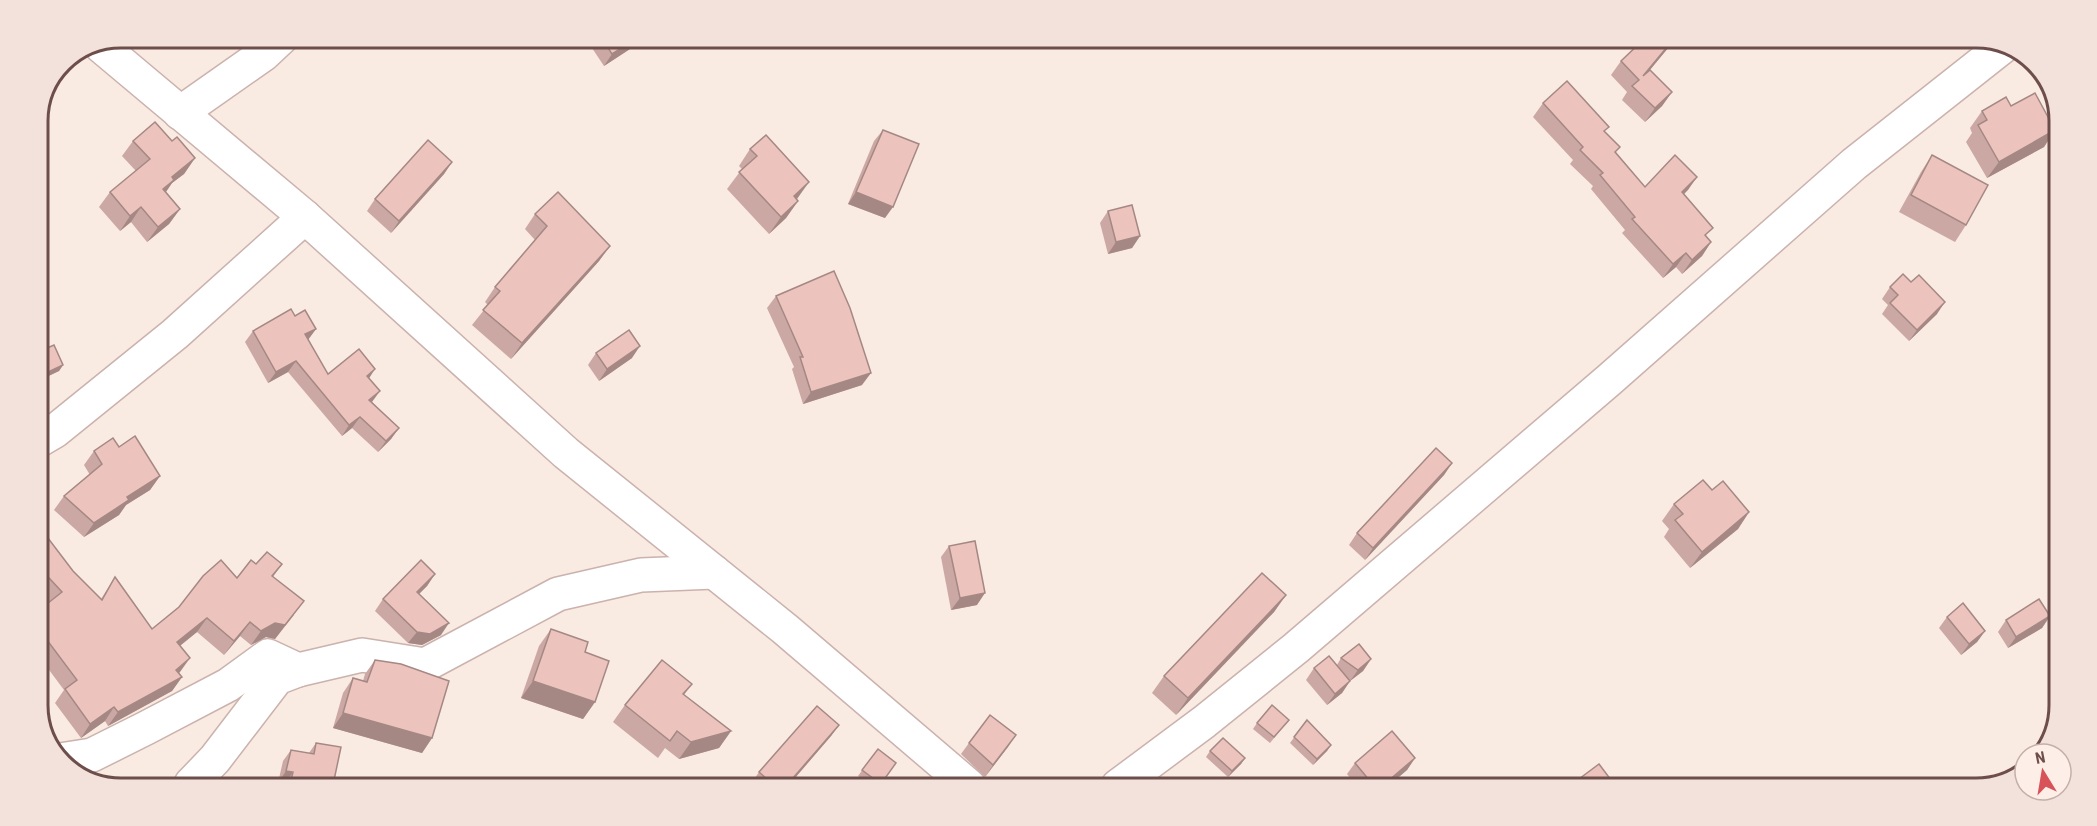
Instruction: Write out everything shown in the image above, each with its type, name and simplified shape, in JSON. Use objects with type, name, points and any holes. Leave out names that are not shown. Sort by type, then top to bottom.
[{"type":"street","points":[[180,113],[270,48]]},
{"type":"street","points":[[105,50],[305,217],[566,453],[714,572],[959,778]]},
{"type":"street","points":[[1129,778],[1204,722],[1296,648],[1609,380],[1854,164],[1997,51]]},
{"type":"street","points":[[48,435],[175,334],[305,217]]},
{"type":"street","points":[[197,778],[215,759],[277,678],[298,670],[362,655],[425,665],[558,594],[641,575],[714,572]]},
{"type":"street","points":[[71,758],[92,755],[146,728],[228,685],[268,656],[298,670]]},
{"type":"building","points":[[608,48],[622,48],[612,54]]},
{"type":"building","points":[[1635,48],[1666,48],[1643,76],[1650,70],[1672,92],[1655,108],[1632,86],[1639,80],[1621,61]]},
{"type":"building","points":[[1567,81],[1609,127],[1604,131],[1620,147],[1615,152],[1645,187],[1675,155],[1697,177],[1682,192],[1713,228],[1705,235],[1711,242],[1692,260],[1686,253],[1673,264],[1632,219],[1635,217],[1600,175],[1603,173],[1580,150],[1583,147],[1543,103]]},
{"type":"building","points":[[2035,93],[2049,119],[2049,133],[1999,162],[1978,125],[1987,120],[1982,111],[2006,97],[2011,106]]},
{"type":"building","points":[[155,122],[172,141],[177,137],[195,158],[172,177],[174,180],[163,189],[180,209],[158,227],[141,207],[130,216],[110,192],[150,159],[133,141]]},
{"type":"building","points":[[883,130],[919,144],[893,207],[856,192]]},
{"type":"building","points":[[766,135],[809,182],[794,196],[798,201],[781,217],[739,172],[757,156],[750,149]]},
{"type":"building","points":[[428,140],[452,162],[399,221],[375,199]]},
{"type":"building","points":[[1932,155],[1988,185],[1966,225],[1911,195]]},
{"type":"building","points":[[558,192],[610,246],[522,343],[483,310],[500,291],[495,287],[547,226],[535,214]]},
{"type":"building","points":[[1132,205],[1140,236],[1116,242],[1108,211]]},
{"type":"building","points":[[834,271],[850,308],[871,373],[811,392],[800,357],[803,357],[776,296]]},
{"type":"building","points":[[1903,274],[1911,282],[1919,275],[1945,302],[1917,330],[1890,303],[1898,295],[1890,287]]},
{"type":"building","points":[[291,309],[295,316],[305,310],[316,329],[305,334],[328,374],[359,349],[375,369],[367,376],[380,391],[369,400],[399,428],[386,441],[360,417],[349,425],[296,361],[276,372],[253,331]]},
{"type":"building","points":[[629,330],[640,346],[607,369],[596,353]]},
{"type":"building","points":[[54,345],[63,365],[48,372],[48,348]]},
{"type":"building","points":[[135,436],[160,476],[127,497],[129,500],[94,523],[64,496],[102,464],[94,451],[113,438],[119,447]]},
{"type":"building","points":[[1436,448],[1452,463],[1373,548],[1357,533]]},
{"type":"building","points":[[1703,480],[1712,490],[1723,481],[1749,512],[1702,552],[1675,520],[1683,514],[1674,504]]},
{"type":"building","points":[[48,538],[73,571],[102,600],[115,577],[152,629],[179,607],[203,576],[221,560],[237,578],[251,560],[256,564],[267,552],[282,564],[272,576],[304,601],[285,625],[275,623],[261,631],[250,622],[234,641],[207,618],[177,642],[190,658],[176,670],[182,677],[118,712],[114,707],[90,724],[65,689],[77,680],[48,641],[48,603],[62,592],[48,577]]},
{"type":"building","points":[[975,541],[985,593],[960,598],[949,546]]},
{"type":"building","points":[[421,560],[435,574],[417,592],[449,623],[430,634],[417,632],[383,599]]},
{"type":"building","points":[[1262,573],[1286,595],[1188,698],[1164,676]]},
{"type":"building","points":[[2039,599],[2049,614],[2016,637],[2006,620]]},
{"type":"building","points":[[1963,603],[1985,631],[1969,644],[1947,617]]},
{"type":"building","points":[[551,629],[588,642],[585,652],[609,661],[595,702],[533,681]]},
{"type":"building","points":[[1359,644],[1371,659],[1358,670],[1341,658]]},
{"type":"building","points":[[1329,656],[1350,681],[1335,694],[1314,668]]},
{"type":"building","points":[[375,660],[401,664],[449,681],[432,738],[343,713],[353,678],[367,682]]},
{"type":"building","points":[[662,660],[692,684],[683,694],[731,731],[691,742],[677,731],[670,741],[625,705]]},
{"type":"building","points":[[1272,705],[1289,720],[1274,737],[1257,723]]},
{"type":"building","points":[[817,706],[839,725],[793,778],[766,778],[759,772]]},
{"type":"building","points":[[990,715],[1016,735],[993,765],[969,743]]},
{"type":"building","points":[[1307,720],[1331,745],[1317,759],[1294,737]]},
{"type":"building","points":[[1392,731],[1415,758],[1392,778],[1368,778],[1355,763]]},
{"type":"building","points":[[1223,738],[1245,758],[1232,771],[1210,751]]},
{"type":"building","points":[[316,743],[341,747],[334,778],[292,778],[293,772],[286,771],[291,750],[314,754]]},
{"type":"building","points":[[878,749],[896,763],[885,778],[873,778],[862,770]]},
{"type":"building","points":[[1599,764],[1610,778],[1580,778]]}]
